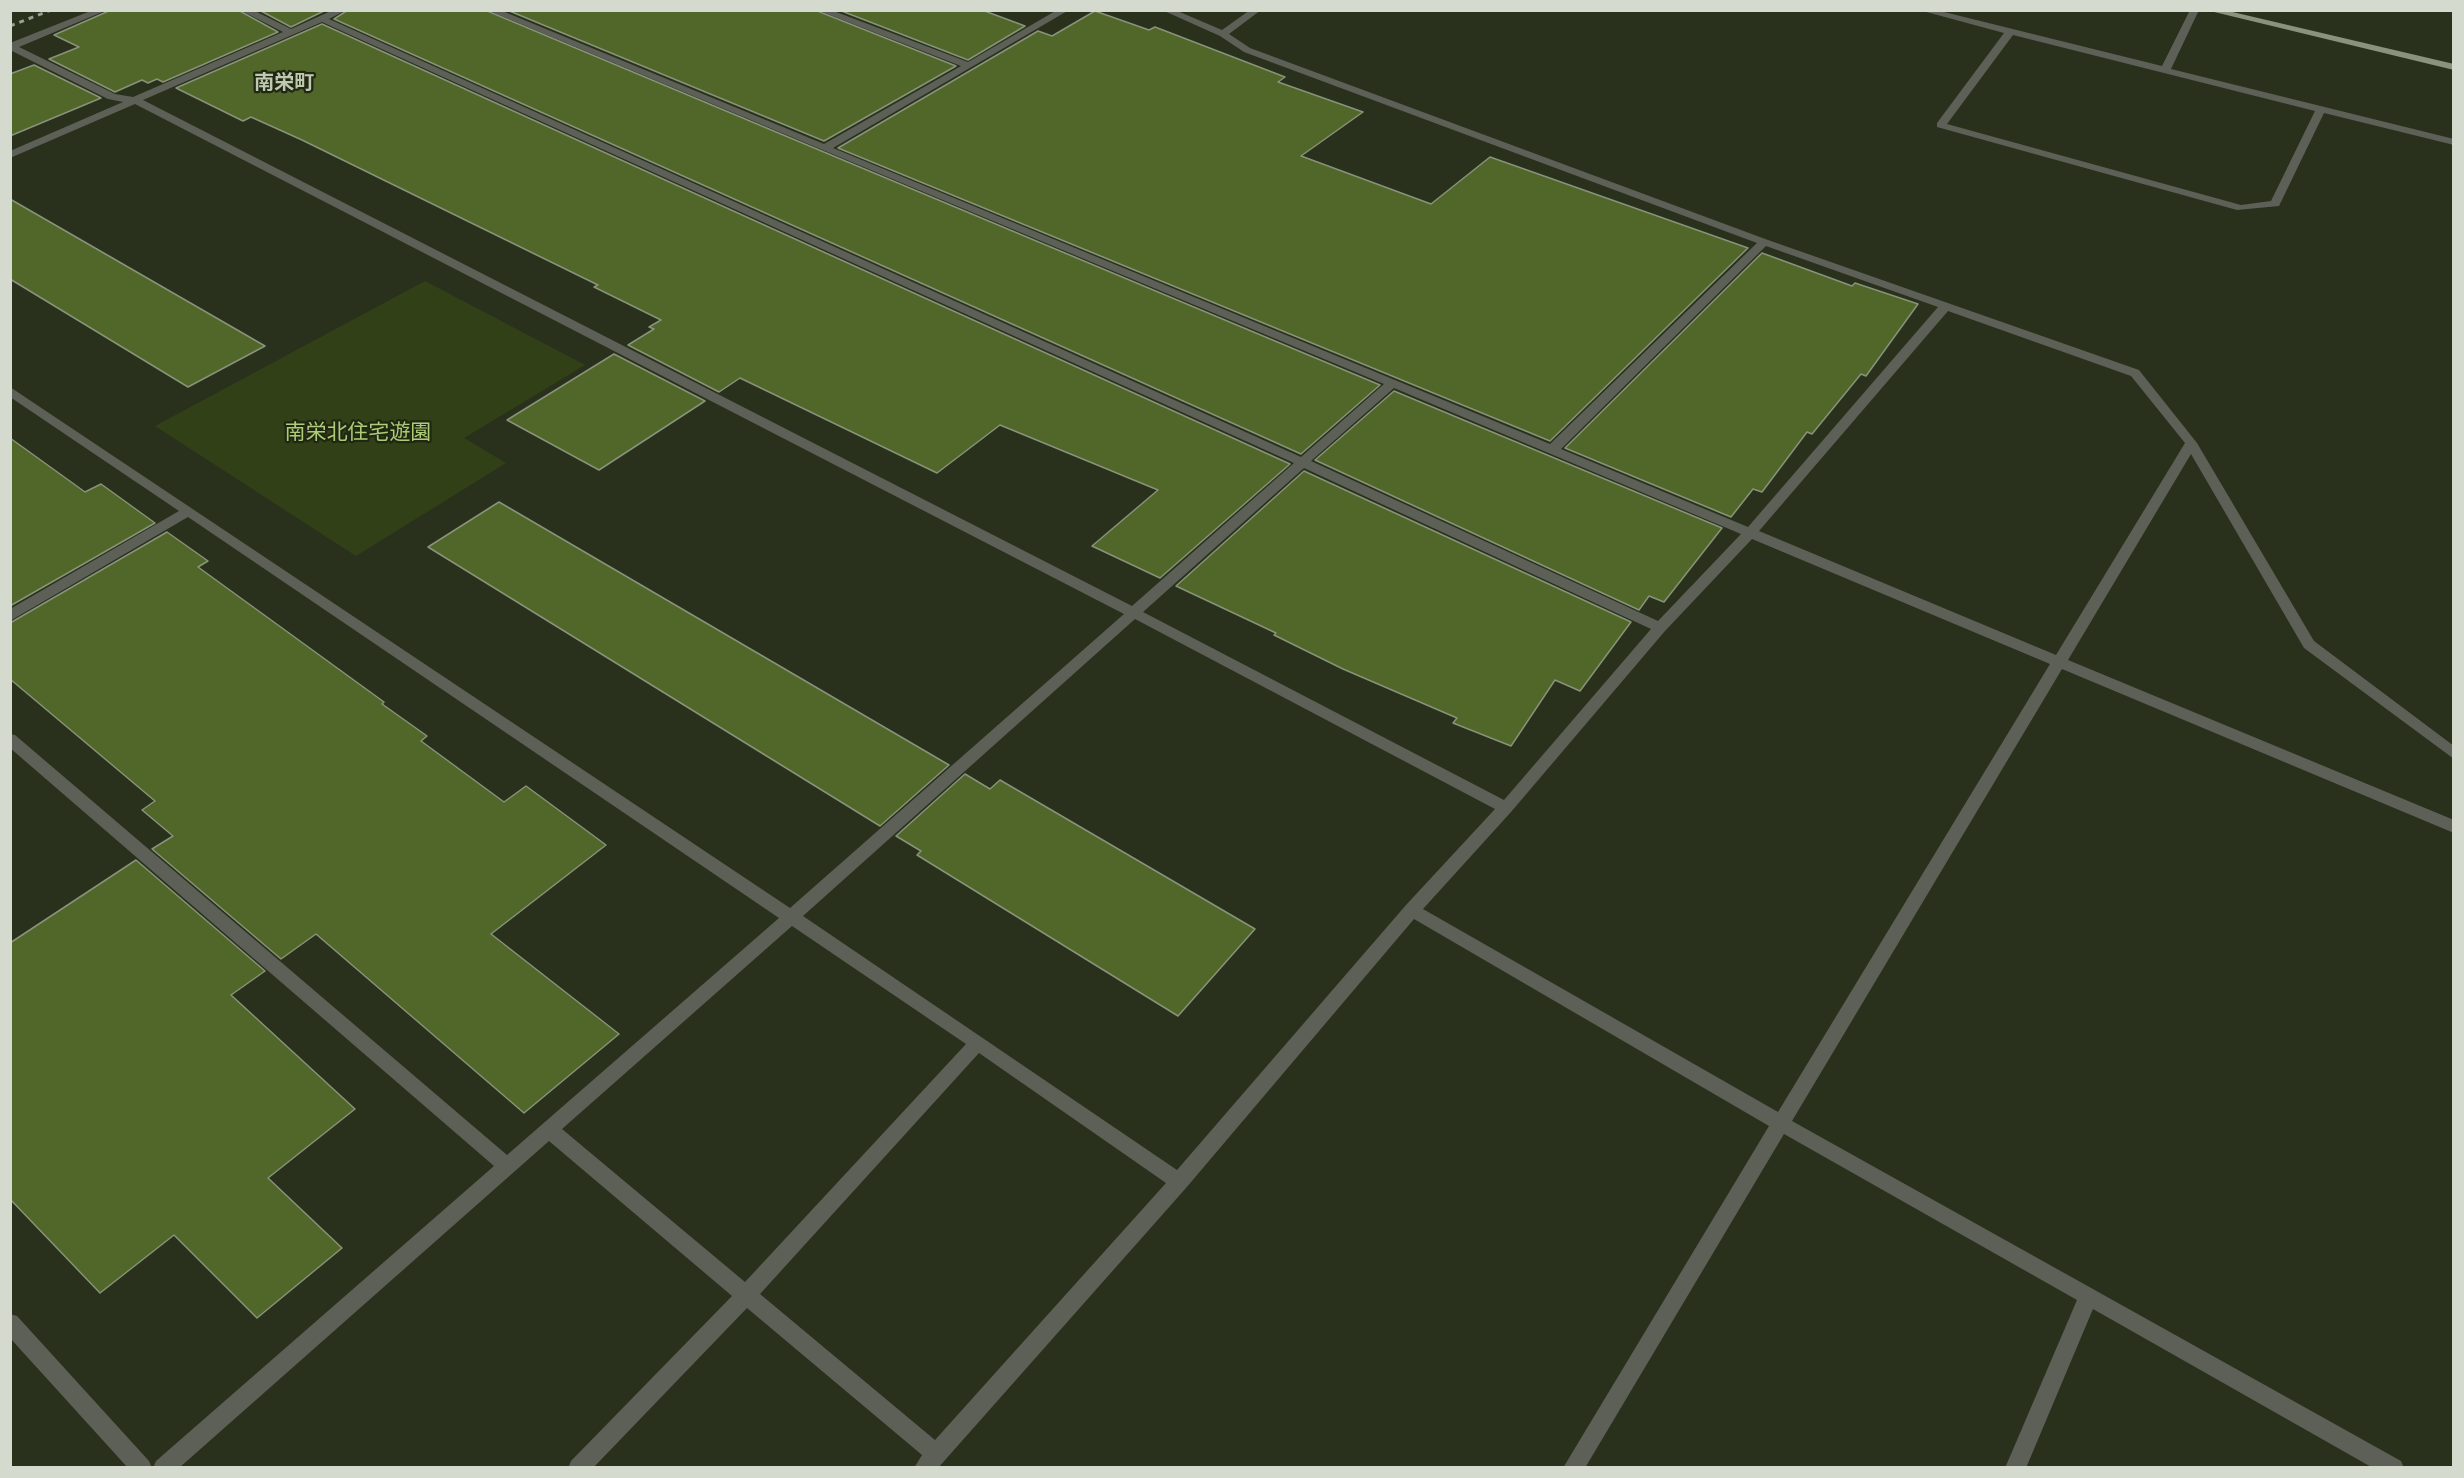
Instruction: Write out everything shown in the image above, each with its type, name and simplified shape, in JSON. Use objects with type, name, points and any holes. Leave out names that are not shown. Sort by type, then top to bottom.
[{"type":"main road","points":[[2210,10],[2454,67]]},
{"type":"street","points":[[11,47],[103,10]]},
{"type":"street","points":[[244,10],[293,33]]},
{"type":"street","points":[[10,155],[342,10]]},
{"type":"street","points":[[492,10],[1392,382],[2454,827]]},
{"type":"street","points":[[821,10],[967,65]]},
{"type":"street","points":[[827,147],[1065,10]]},
{"type":"street","points":[[1166,10],[1223,34],[1247,50],[1764,242],[2135,373],[2191,443],[2309,644],[2454,754]]},
{"type":"street","points":[[1223,34],[1257,10]]},
{"type":"street","points":[[1923,10],[2454,142]]},
{"type":"street","points":[[2165,70],[2195,10]]},
{"type":"street","points":[[322,19],[1304,463],[1660,628]]},
{"type":"street","points":[[2010,32],[1941,124],[2241,208],[2275,204],[2321,109]]},
{"type":"street","points":[[11,47],[112,97],[137,101],[1134,613],[1506,808]]},
{"type":"street","points":[[1552,450],[1764,242]]},
{"type":"street","points":[[548,1129],[746,1295],[930,1461],[1179,1182],[1412,910],[1506,808],[1660,628],[1750,533],[1945,307]]},
{"type":"street","points":[[163,1467],[791,917],[1304,463],[1392,382]]},
{"type":"street","points":[[10,391],[978,1043],[1179,1182]]},
{"type":"street","points":[[1573,1467],[2191,443]]},
{"type":"street","points":[[10,616],[188,511]]},
{"type":"street","points":[[10,739],[507,1166]]},
{"type":"street","points":[[1412,910],[1782,1124],[2394,1467]]},
{"type":"street","points":[[578,1467],[746,1295],[978,1043]]},
{"type":"street","points":[[2015,1467],[2089,1296]]},
{"type":"street","points":[[10,1323],[142,1467]]},
{"type":"green space","name":"南栄北住宅遊園","points":[[425,281],[585,365],[464,438],[506,463],[356,556],[155,426]]},
{"type":"building","points":[[111,10],[238,10],[278,32],[163,82],[157,79],[148,83],[142,80],[115,92],[49,59],[79,47],[54,35]]},
{"type":"building","points":[[259,10],[326,10],[291,27]]},
{"type":"building","points":[[348,10],[485,10],[1380,385],[1301,454],[334,19]]},
{"type":"building","points":[[507,10],[815,10],[956,66],[824,141]]},
{"type":"building","points":[[839,10],[982,10],[1025,26],[968,60]]},
{"type":"building","points":[[1095,11],[1149,30],[1155,27],[1285,77],[1278,82],[1363,112],[1301,156],[1431,204],[1490,157],[1748,248],[1550,441],[838,148],[1038,31],[1052,36]]},
{"type":"building","points":[[322,24],[1290,464],[1160,578],[1092,546],[1158,490],[1000,425],[937,473],[740,378],[719,392],[628,345],[654,329],[649,327],[661,320],[594,287],[598,285],[302,140],[251,117],[243,121],[176,88]]},
{"type":"building","points":[[34,65],[101,98],[10,136],[10,74]]},
{"type":"building","points":[[10,199],[265,346],[188,387],[10,279]]},
{"type":"building","points":[[1762,253],[1852,286],[1855,283],[1918,304],[1866,376],[1861,374],[1812,434],[1807,432],[1762,492],[1753,489],[1731,517],[1565,448]]},
{"type":"building","points":[[614,354],[705,401],[599,470],[507,420]]},
{"type":"building","points":[[1394,391],[1722,528],[1664,602],[1649,596],[1639,610],[1315,460]]},
{"type":"building","points":[[10,438],[85,492],[101,484],[155,523],[10,606]]},
{"type":"building","points":[[1304,471],[1631,622],[1580,691],[1555,680],[1511,746],[1453,723],[1457,718],[1343,669],[1274,635],[1276,633],[1176,586]]},
{"type":"building","points":[[499,502],[949,765],[880,826],[428,547]]},
{"type":"building","points":[[167,532],[208,561],[198,567],[384,702],[382,704],[427,736],[421,741],[504,802],[526,786],[606,845],[491,934],[619,1034],[524,1113],[316,934],[281,959],[152,849],[173,836],[142,810],[155,801],[10,679],[10,623]]},
{"type":"building","points":[[965,774],[990,789],[1000,780],[1255,929],[1178,1016],[917,855],[921,851],[896,836]]},
{"type":"building","points":[[136,860],[265,971],[231,995],[355,1109],[268,1178],[342,1248],[257,1318],[174,1235],[100,1293],[10,1199],[10,943]]},
{"type":"railway","points":[[10,26],[51,10]]},
{"type":"district","name":"南栄町","points":[[284,84]]}]
